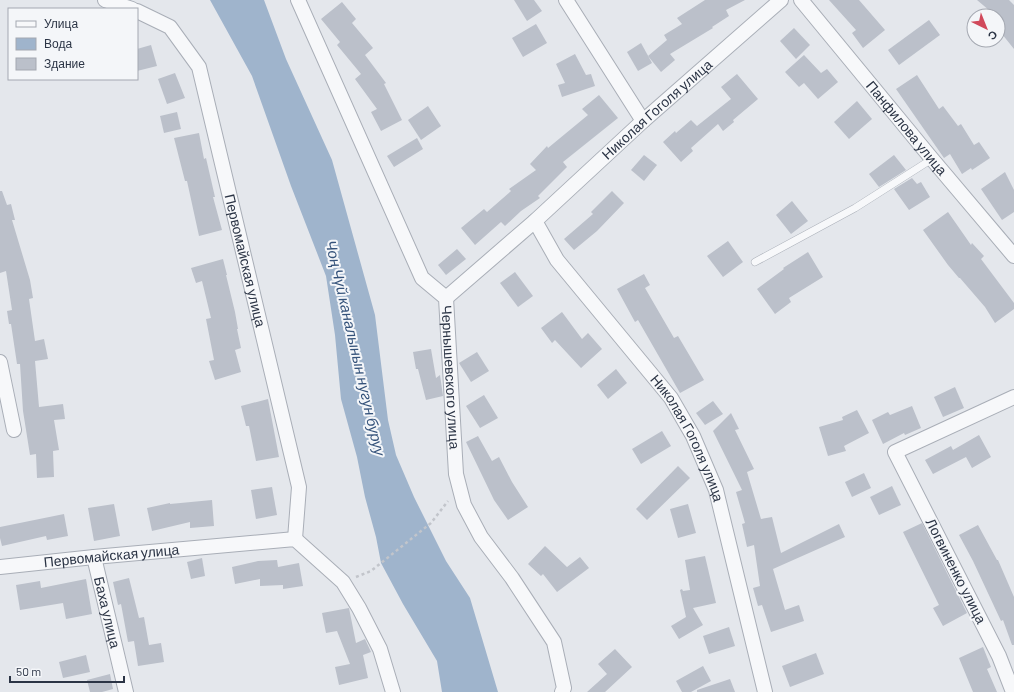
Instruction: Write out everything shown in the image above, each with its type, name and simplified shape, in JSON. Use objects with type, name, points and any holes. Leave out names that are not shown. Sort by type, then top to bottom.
[{"type":"street","points":[[105,0],[129,8]]},
{"type":"street","name":"Чернышевского улица","points":[[298,0],[422,278],[446,298],[456,474],[464,505],[482,537],[512,578],[554,642],[564,688],[562,692]]},
{"type":"street","points":[[566,0],[643,122]]},
{"type":"street","name":"Николая Гоголя улица","points":[[446,298],[536,221],[643,122],[781,0]]},
{"type":"street","name":"Панфилова улица","points":[[801,0],[1014,256]]},
{"type":"street","name":"Первомайская улица","points":[[0,568],[94,557],[295,538],[299,487],[199,66],[170,27],[138,11]]},
{"type":"street","name":"Николая Гоголя улица","points":[[536,221],[557,260],[671,398],[694,436],[716,490],[765,692]]},
{"type":"street","points":[[0,362],[14,430]]},
{"type":"street","name":"Логвиненко улица","points":[[1013,692],[999,656],[895,452],[1014,397]]},
{"type":"street","points":[[295,538],[343,582],[380,649],[393,692]]},
{"type":"street","name":"Баха улица","points":[[94,557],[126,692]]},
{"type":"lane","points":[[755,262],[855,208],[932,159]]},
{"type":"path","points":[[371,571],[431,523],[459,485]]},
{"type":"water","name":"Чоң Чүй каналынын нугун буруу","points":[[210,0],[264,0],[286,59],[332,160],[375,315],[388,420],[396,455],[414,497],[446,561],[470,598],[498,692],[442,692],[437,661],[403,604],[381,563],[357,457],[341,399],[335,335],[326,276],[291,186],[252,76]]},
{"type":"building","points":[[514,0],[534,0],[542,11],[527,21]]},
{"type":"building","points":[[705,0],[745,0],[726,10],[729,16],[712,27],[713,28],[670,54],[675,60],[661,72],[648,56],[667,40],[664,35],[682,24],[677,18]]},
{"type":"building","points":[[829,0],[859,0],[885,30],[863,48],[852,33],[856,30]]},
{"type":"building","points":[[977,0],[1009,0],[1014,5],[1014,49],[1006,39],[1006,8],[986,8]]},
{"type":"building","points":[[342,2],[356,19],[352,23],[373,48],[365,55],[386,83],[384,84],[402,120],[381,131],[371,112],[377,109],[355,79],[361,74],[337,45],[340,42],[321,19]]},
{"type":"building","points":[[929,20],[940,35],[899,65],[888,50]]},
{"type":"building","points":[[536,24],[547,43],[523,57],[512,38]]},
{"type":"building","points":[[794,28],[810,45],[796,59],[780,41]]},
{"type":"building","points":[[641,43],[652,63],[638,71],[627,52]]},
{"type":"building","points":[[151,45],[157,66],[138,71],[138,49]]},
{"type":"building","points":[[575,54],[586,75],[591,74],[595,86],[562,97],[558,85],[565,83],[556,64]]},
{"type":"building","points":[[804,55],[821,73],[827,69],[838,82],[818,99],[804,83],[799,87],[785,72]]},
{"type":"building","points":[[175,73],[185,98],[167,104],[158,79]]},
{"type":"building","points":[[737,74],[758,99],[733,120],[734,122],[723,131],[718,124],[691,148],[693,151],[681,162],[663,142],[675,131],[676,133],[691,120],[697,126],[731,99],[721,87]]},
{"type":"building","points":[[917,75],[939,109],[943,106],[958,126],[961,124],[974,145],[979,142],[990,158],[972,170],[971,168],[962,174],[950,154],[944,158],[896,89]]},
{"type":"building","points":[[599,95],[618,118],[563,162],[567,167],[538,196],[540,198],[521,211],[505,226],[501,222],[475,245],[461,228],[484,209],[487,212],[511,191],[509,189],[536,170],[530,164],[547,146],[548,148],[588,115],[582,109]]},
{"type":"building","points":[[857,101],[872,119],[849,139],[834,122]]},
{"type":"building","points":[[428,106],[441,126],[421,140],[408,120]]},
{"type":"building","points":[[177,112],[181,129],[164,133],[160,116]]},
{"type":"building","points":[[199,133],[222,230],[199,236],[187,181],[185,181],[174,138]]},
{"type":"building","points":[[417,138],[423,149],[394,167],[387,156]]},
{"type":"building","points":[[644,155],[657,165],[644,181],[631,170]]},
{"type":"building","points":[[894,155],[906,170],[879,187],[869,174]]},
{"type":"building","points":[[1005,172],[1014,190],[1014,212],[1002,220],[981,189]]},
{"type":"building","points":[[912,178],[917,184],[921,182],[930,197],[909,210],[894,189]]},
{"type":"building","points":[[0,191],[2,191],[7,205],[11,204],[15,220],[12,220],[30,280],[33,298],[29,299],[35,341],[44,339],[48,359],[35,361],[39,407],[63,404],[65,419],[54,420],[59,450],[53,451],[54,477],[37,478],[36,454],[30,455],[23,411],[20,364],[17,364],[11,324],[9,324],[7,311],[12,310],[6,271],[0,273]]},
{"type":"building","points":[[612,191],[624,203],[597,231],[574,250],[564,239],[593,214],[591,212]]},
{"type":"building","points":[[792,201],[808,221],[791,234],[776,215]]},
{"type":"building","points":[[948,212],[971,245],[972,243],[984,256],[981,259],[1014,303],[1014,309],[995,323],[985,307],[948,265],[923,230]]},
{"type":"building","points":[[728,241],[743,262],[723,277],[707,256]]},
{"type":"building","points":[[457,249],[466,259],[446,275],[438,265]]},
{"type":"building","points":[[808,252],[823,277],[789,298],[791,302],[775,314],[757,289],[784,269],[783,268]]},
{"type":"building","points":[[223,259],[238,329],[241,348],[235,350],[241,372],[215,380],[209,361],[214,360],[206,319],[211,318],[202,281],[196,283],[191,268]]},
{"type":"building","points":[[515,272],[533,296],[518,307],[500,283]]},
{"type":"building","points":[[644,274],[650,285],[645,288],[674,338],[678,336],[704,380],[680,393],[638,320],[635,322],[617,289]]},
{"type":"building","points":[[562,312],[582,339],[588,333],[602,349],[581,368],[555,340],[552,343],[541,328]]},
{"type":"building","points":[[431,349],[436,378],[440,375],[443,396],[426,400],[418,369],[416,369],[413,352]]},
{"type":"building","points":[[477,352],[489,371],[471,382],[459,363]]},
{"type":"building","points":[[616,369],[627,383],[608,399],[597,385]]},
{"type":"building","points":[[955,387],[964,408],[943,417],[934,397]]},
{"type":"building","points":[[484,395],[498,418],[480,428],[466,406]]},
{"type":"building","points":[[268,399],[279,457],[256,461],[249,426],[246,426],[241,406]]},
{"type":"building","points":[[713,401],[723,414],[705,425],[696,413]]},
{"type":"building","points":[[912,406],[921,428],[905,435],[904,433],[883,444],[872,420],[888,412],[890,415]]},
{"type":"building","points":[[857,410],[869,433],[844,446],[846,451],[828,456],[819,427],[843,420],[842,417]]},
{"type":"building","points":[[731,413],[739,429],[735,430],[754,469],[747,472],[761,519],[772,517],[781,553],[839,524],[845,537],[773,569],[785,610],[799,605],[804,621],[771,632],[762,605],[758,606],[753,588],[760,586],[754,545],[747,547],[742,524],[745,523],[736,492],[742,490],[713,431]]},
{"type":"building","points":[[662,431],[671,446],[641,464],[632,449]]},
{"type":"building","points":[[979,435],[991,457],[972,468],[966,457],[933,474],[925,460],[951,446],[953,450]]},
{"type":"building","points":[[478,436],[492,461],[499,457],[512,482],[528,507],[508,520],[494,500],[466,442]]},
{"type":"building","points":[[678,466],[690,478],[647,520],[636,509]]},
{"type":"building","points":[[864,473],[871,488],[852,497],[845,482]]},
{"type":"building","points":[[892,486],[901,505],[879,515],[870,497]]},
{"type":"building","points":[[272,487],[277,515],[256,519],[251,490]]},
{"type":"building","points":[[212,500],[214,526],[190,528],[190,522],[152,531],[147,508],[170,503]]},
{"type":"building","points":[[114,504],[120,536],[94,541],[88,508]]},
{"type":"building","points":[[688,504],[696,533],[678,538],[670,509]]},
{"type":"building","points":[[64,514],[68,536],[47,540],[46,536],[2,546],[0,527]]},
{"type":"building","points":[[922,523],[967,613],[943,626],[933,608],[939,605],[903,532]]},
{"type":"building","points":[[978,525],[998,560],[1014,597],[1014,645],[1012,645],[1003,620],[1001,621],[959,535]]},
{"type":"building","points":[[545,546],[567,567],[580,557],[589,568],[557,592],[543,574],[541,576],[528,564]]},
{"type":"building","points":[[705,556],[716,603],[693,608],[703,625],[679,639],[671,626],[686,617],[680,590],[690,590],[685,560]]},
{"type":"building","points":[[202,558],[205,576],[191,579],[187,562]]},
{"type":"building","points":[[277,560],[278,567],[299,563],[303,586],[283,589],[283,585],[260,586],[260,579],[235,584],[232,567],[258,561]]},
{"type":"building","points":[[129,578],[139,618],[144,617],[149,645],[161,643],[164,662],[138,666],[134,641],[128,642],[121,604],[118,605],[113,582]]},
{"type":"building","points":[[86,579],[92,614],[66,619],[63,603],[20,610],[16,585],[40,581],[41,588]]},
{"type":"building","points":[[349,608],[356,643],[365,639],[371,652],[363,655],[368,678],[339,685],[335,667],[350,664],[337,631],[326,633],[322,613]]},
{"type":"building","points":[[729,627],[735,646],[709,654],[703,636]]},
{"type":"building","points":[[983,647],[991,667],[987,669],[997,692],[973,692],[959,658]]},
{"type":"building","points":[[615,649],[632,667],[605,692],[587,692],[607,674],[598,664]]},
{"type":"building","points":[[816,653],[824,674],[790,687],[782,666]]},
{"type":"building","points":[[86,655],[90,672],[63,678],[59,662]]},
{"type":"building","points":[[703,666],[711,681],[691,692],[682,692],[676,681]]},
{"type":"building","points":[[110,674],[113,689],[102,692],[90,692],[87,680]]},
{"type":"building","points":[[730,679],[735,692],[697,692],[697,690]]}]
